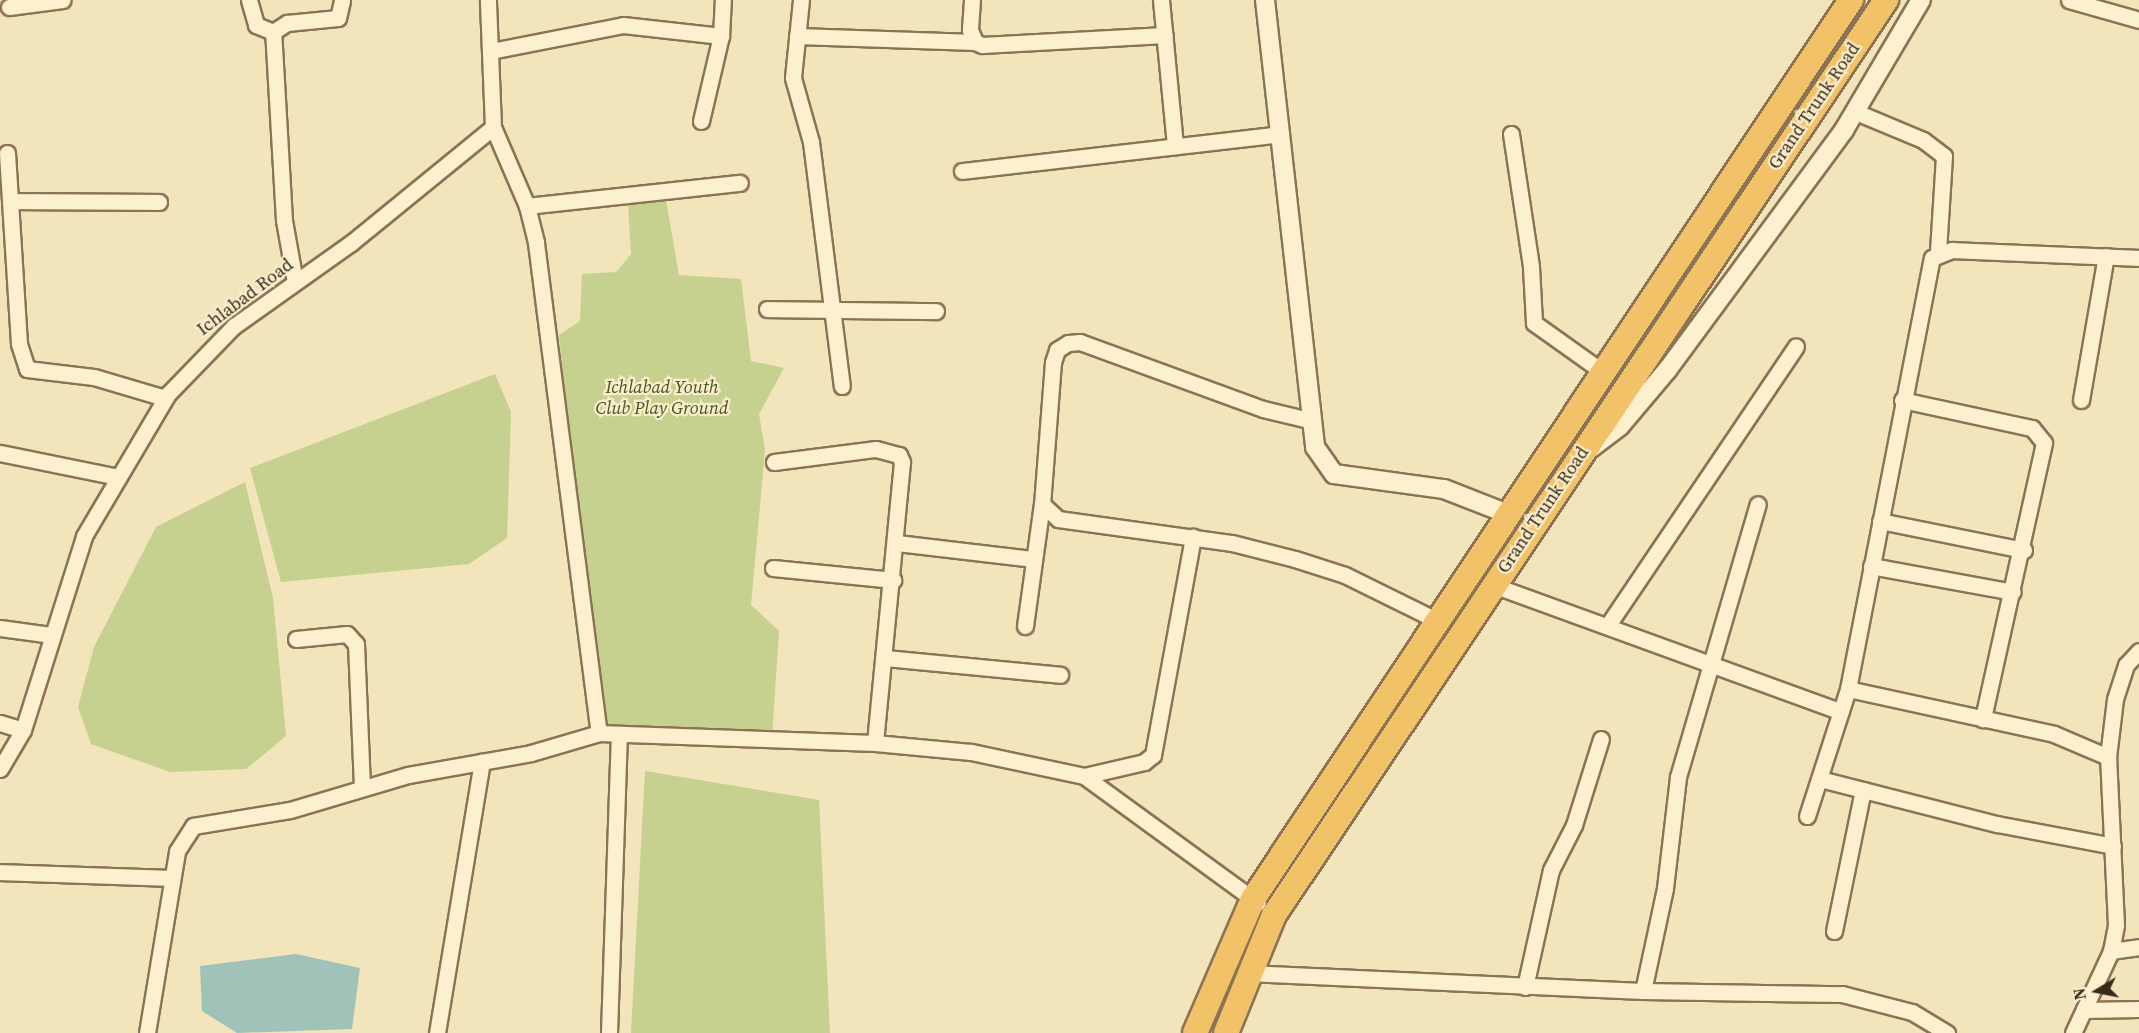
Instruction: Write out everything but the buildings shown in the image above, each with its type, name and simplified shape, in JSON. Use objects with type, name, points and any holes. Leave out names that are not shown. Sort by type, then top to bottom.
[{"type":"highway","name":"Grand Trunk Road","points":[[1195,1033],[1252,899],[1440,622],[1508,514],[1851,0]]},
{"type":"highway","name":"Grand Trunk Road","points":[[1226,1033],[1247,973],[1274,915],[1577,458],[1886,0]]},
{"type":"street","points":[[9,7],[63,0]]},
{"type":"street","points":[[249,0],[256,25],[273,32]]},
{"type":"street","points":[[273,32],[287,23],[338,18],[342,0]]},
{"type":"street","points":[[488,0],[493,127],[527,206],[598,733]]},
{"type":"street","points":[[701,121],[721,36],[723,0]]},
{"type":"street","points":[[801,0],[793,78],[810,142],[842,386]]},
{"type":"street","points":[[972,0],[975,42]]},
{"type":"street","points":[[1161,0],[1176,146]]},
{"type":"street","points":[[1265,0],[1315,447],[1334,474],[1444,489],[1508,514]]},
{"type":"street","points":[[1577,458],[1620,426],[1668,369],[1856,112],[1921,0]]},
{"type":"street","points":[[2068,0],[2139,20]]},
{"type":"street","points":[[491,51],[623,25],[721,36]]},
{"type":"street","points":[[273,32],[284,220],[295,282]]},
{"type":"street","points":[[797,36],[975,42],[1165,35]]},
{"type":"street","points":[[1807,816],[1848,689],[1902,400],[1932,258],[1938,252],[1944,156],[1923,140],[1856,112]]},
{"type":"street","name":"Ichlabad Road","points":[[0,769],[23,730],[51,635],[84,537],[165,398],[200,355],[493,127]]},
{"type":"street","points":[[962,171],[1281,134]]},
{"type":"street","points":[[1510,134],[1532,267],[1534,322],[1604,372]]},
{"type":"street","points":[[7,153],[19,344],[27,369],[94,377],[165,398]]},
{"type":"street","points":[[527,206],[740,183]]},
{"type":"street","points":[[10,201],[159,202]]},
{"type":"street","points":[[1938,252],[2139,258]]},
{"type":"street","points":[[2081,400],[2106,256]]},
{"type":"street","points":[[767,309],[936,310]]},
{"type":"street","points":[[1025,626],[1042,504],[1053,362],[1057,350],[1068,343],[1080,342],[1263,409],[1313,421]]},
{"type":"street","points":[[1608,625],[1796,346]]},
{"type":"street","points":[[1902,400],[2041,435],[2037,494],[1983,718]]},
{"type":"street","points":[[774,462],[876,449],[899,455],[904,473],[875,743]]},
{"type":"street","points":[[0,453],[118,477]]},
{"type":"street","points":[[1042,504],[1058,519],[1193,537],[1345,574],[1440,622]]},
{"type":"street","points":[[1643,991],[1665,888],[1678,777],[1707,666],[1758,504]]},
{"type":"street","points":[[1880,521],[2024,550]]},
{"type":"street","points":[[1084,776],[1144,762],[1153,755],[1193,537]]},
{"type":"street","points":[[897,543],[1034,559]]},
{"type":"street","points":[[1871,566],[2013,592]]},
{"type":"street","points":[[773,568],[893,580]]},
{"type":"street","points":[[1493,585],[1608,625],[1707,666],[1842,712]]},
{"type":"street","points":[[0,628],[51,635]]},
{"type":"street","points":[[296,639],[347,634],[356,644],[362,788]]},
{"type":"street","points":[[2073,1033],[2111,951],[2116,925],[2108,757],[2115,699],[2126,664],[2139,651]]},
{"type":"street","points":[[885,658],[1060,675]]},
{"type":"street","points":[[1848,689],[2055,734],[2108,757]]},
{"type":"street","points":[[0,723],[23,730]]},
{"type":"street","points":[[147,1033],[177,851],[193,826],[290,810],[362,788],[482,762],[598,733],[875,743],[971,752],[1084,776],[1274,915]]},
{"type":"street","points":[[609,1033],[619,735]]},
{"type":"street","points":[[1525,987],[1551,870],[1574,825],[1601,739]]},
{"type":"street","points":[[437,1033],[482,762]]},
{"type":"street","points":[[1820,779],[2112,846]]},
{"type":"street","points":[[1834,931],[1863,790]]},
{"type":"street","points":[[0,872],[172,878]]},
{"type":"street","points":[[2111,951],[2139,947]]},
{"type":"street","points":[[1247,973],[1525,987],[1842,994],[1912,1012],[1947,1033]]},
{"type":"street","points":[[2084,1010],[2139,1009]]},
{"type":"green space","name":"Ichlabad Youth Club Play Ground","points":[[666,200],[679,275],[741,279],[751,361],[784,368],[759,414],[765,450],[751,605],[779,631],[772,738],[599,733],[559,335],[580,321],[582,274],[616,272],[631,254],[628,203]]},
{"type":"green space","points":[[495,374],[511,412],[507,538],[469,564],[281,582],[250,468]]},
{"type":"green space","points":[[245,482],[273,598],[286,736],[246,769],[170,772],[91,744],[78,707],[94,647],[156,527]]},
{"type":"green space","points":[[645,771],[819,800],[830,1033],[631,1033]]},
{"type":"water","points":[[296,954],[360,968],[352,1029],[237,1033],[202,1011],[200,966]]}]
